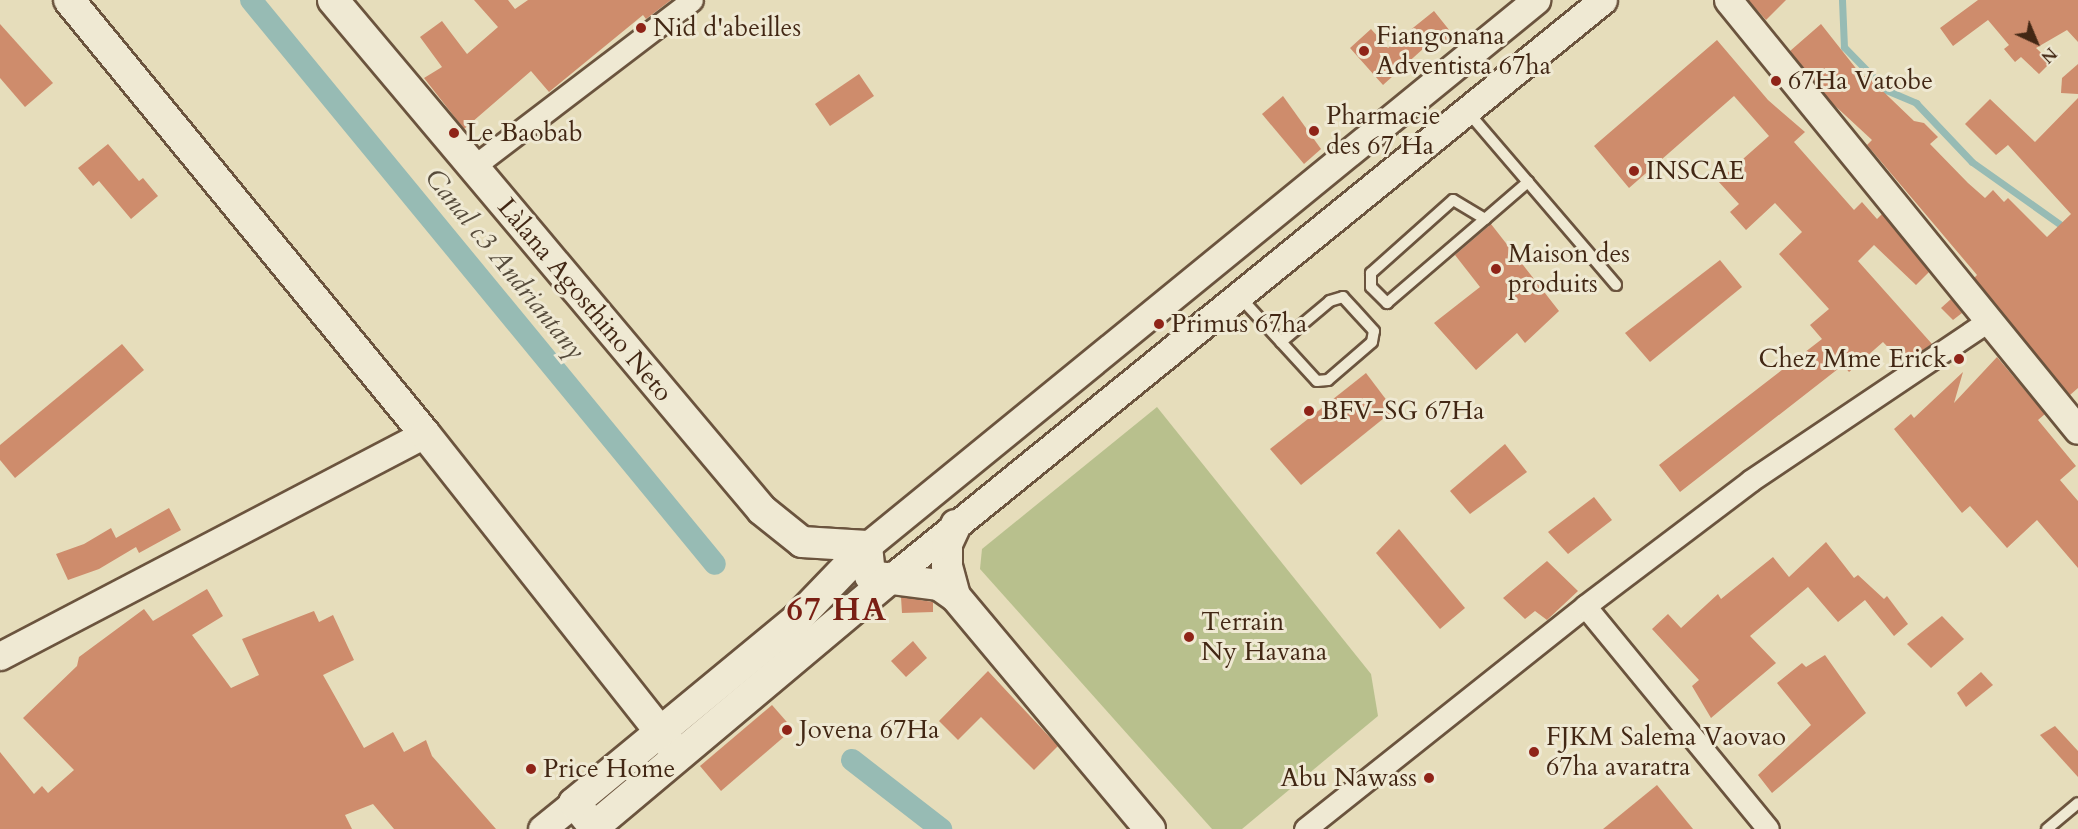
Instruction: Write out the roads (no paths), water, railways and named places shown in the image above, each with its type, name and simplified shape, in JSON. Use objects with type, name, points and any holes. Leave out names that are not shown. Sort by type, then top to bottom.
[{"type":"main road","points":[[69,0],[425,434],[669,743]]},
{"type":"main road","name":"Làlana Agosthino Neto","points":[[333,0],[762,510],[802,542],[867,546]]},
{"type":"main road","points":[[955,596],[947,566],[947,544],[956,525]]},
{"type":"main road","points":[[867,546],[797,619],[669,743],[594,828],[574,803],[669,743],[891,579]]},
{"type":"main road","points":[[867,546],[870,576],[939,585],[955,596],[1150,829]]},
{"type":"street","points":[[473,167],[692,0]]},
{"type":"street","points":[[867,546],[1536,0]]},
{"type":"street","points":[[891,579],[1603,0]]},
{"type":"street","points":[[1728,0],[2078,430]]},
{"type":"street","points":[[1305,829],[1585,606],[1750,481],[1990,320]]},
{"type":"street","points":[[0,656],[425,434]]},
{"type":"street","points":[[1585,606],[1768,829]]},
{"type":"street","points":[[542,829],[574,803]]},
{"type":"lane","points":[[1466,111],[1616,285]]},
{"type":"lane","points":[[1485,219],[1453,200],[1371,273],[1371,287],[1387,303],[1485,219],[1528,182]]},
{"type":"lane","points":[[1239,296],[1281,342],[1317,381],[1328,380],[1372,342],[1374,331],[1343,297],[1330,301],[1281,342]]},
{"type":"lane","points":[[2047,829],[2078,803]]},
{"type":"waterway","name":"Canal c3 Andriantany","points":[[251,0],[715,564]]},
{"type":"waterway","points":[[1842,0],[1844,47],[1886,90],[1916,103],[1972,162],[2078,237]]},
{"type":"waterway","points":[[852,760],[941,829]]},
{"type":"place","name":"Nid d'abeilles","points":[[641,28]]},
{"type":"place","name":"Fiangonana Adventista 67ha","points":[[1364,51]]},
{"type":"place","name":"67Ha Vatobe","points":[[1776,81]]},
{"type":"place","name":"Pharmacie des 67 Ha","points":[[1314,131]]},
{"type":"place","name":"Le Baobab","points":[[454,133]]},
{"type":"place","name":"INSCAE","points":[[1634,171]]},
{"type":"place","name":"Maison des produits","points":[[1496,269]]},
{"type":"place","name":"Primus 67ha","points":[[1159,324]]},
{"type":"place","name":"Chez Mme Erick","points":[[1959,359]]},
{"type":"place","name":"BFV-SG 67Ha","points":[[1309,411]]},
{"type":"place","name":"Terrain Ny Havana","points":[[1189,637]]},
{"type":"place","name":"Jovena 67Ha","points":[[787,730]]},
{"type":"place","name":"FJKM Salema Vaovao 67ha avaratra","points":[[1534,752]]},
{"type":"place","name":"Price Home","points":[[531,769]]},
{"type":"place","name":"Abu Nawass","points":[[1429,778]]},
{"type":"district","name":"67 HA","points":[[837,610]]}]
